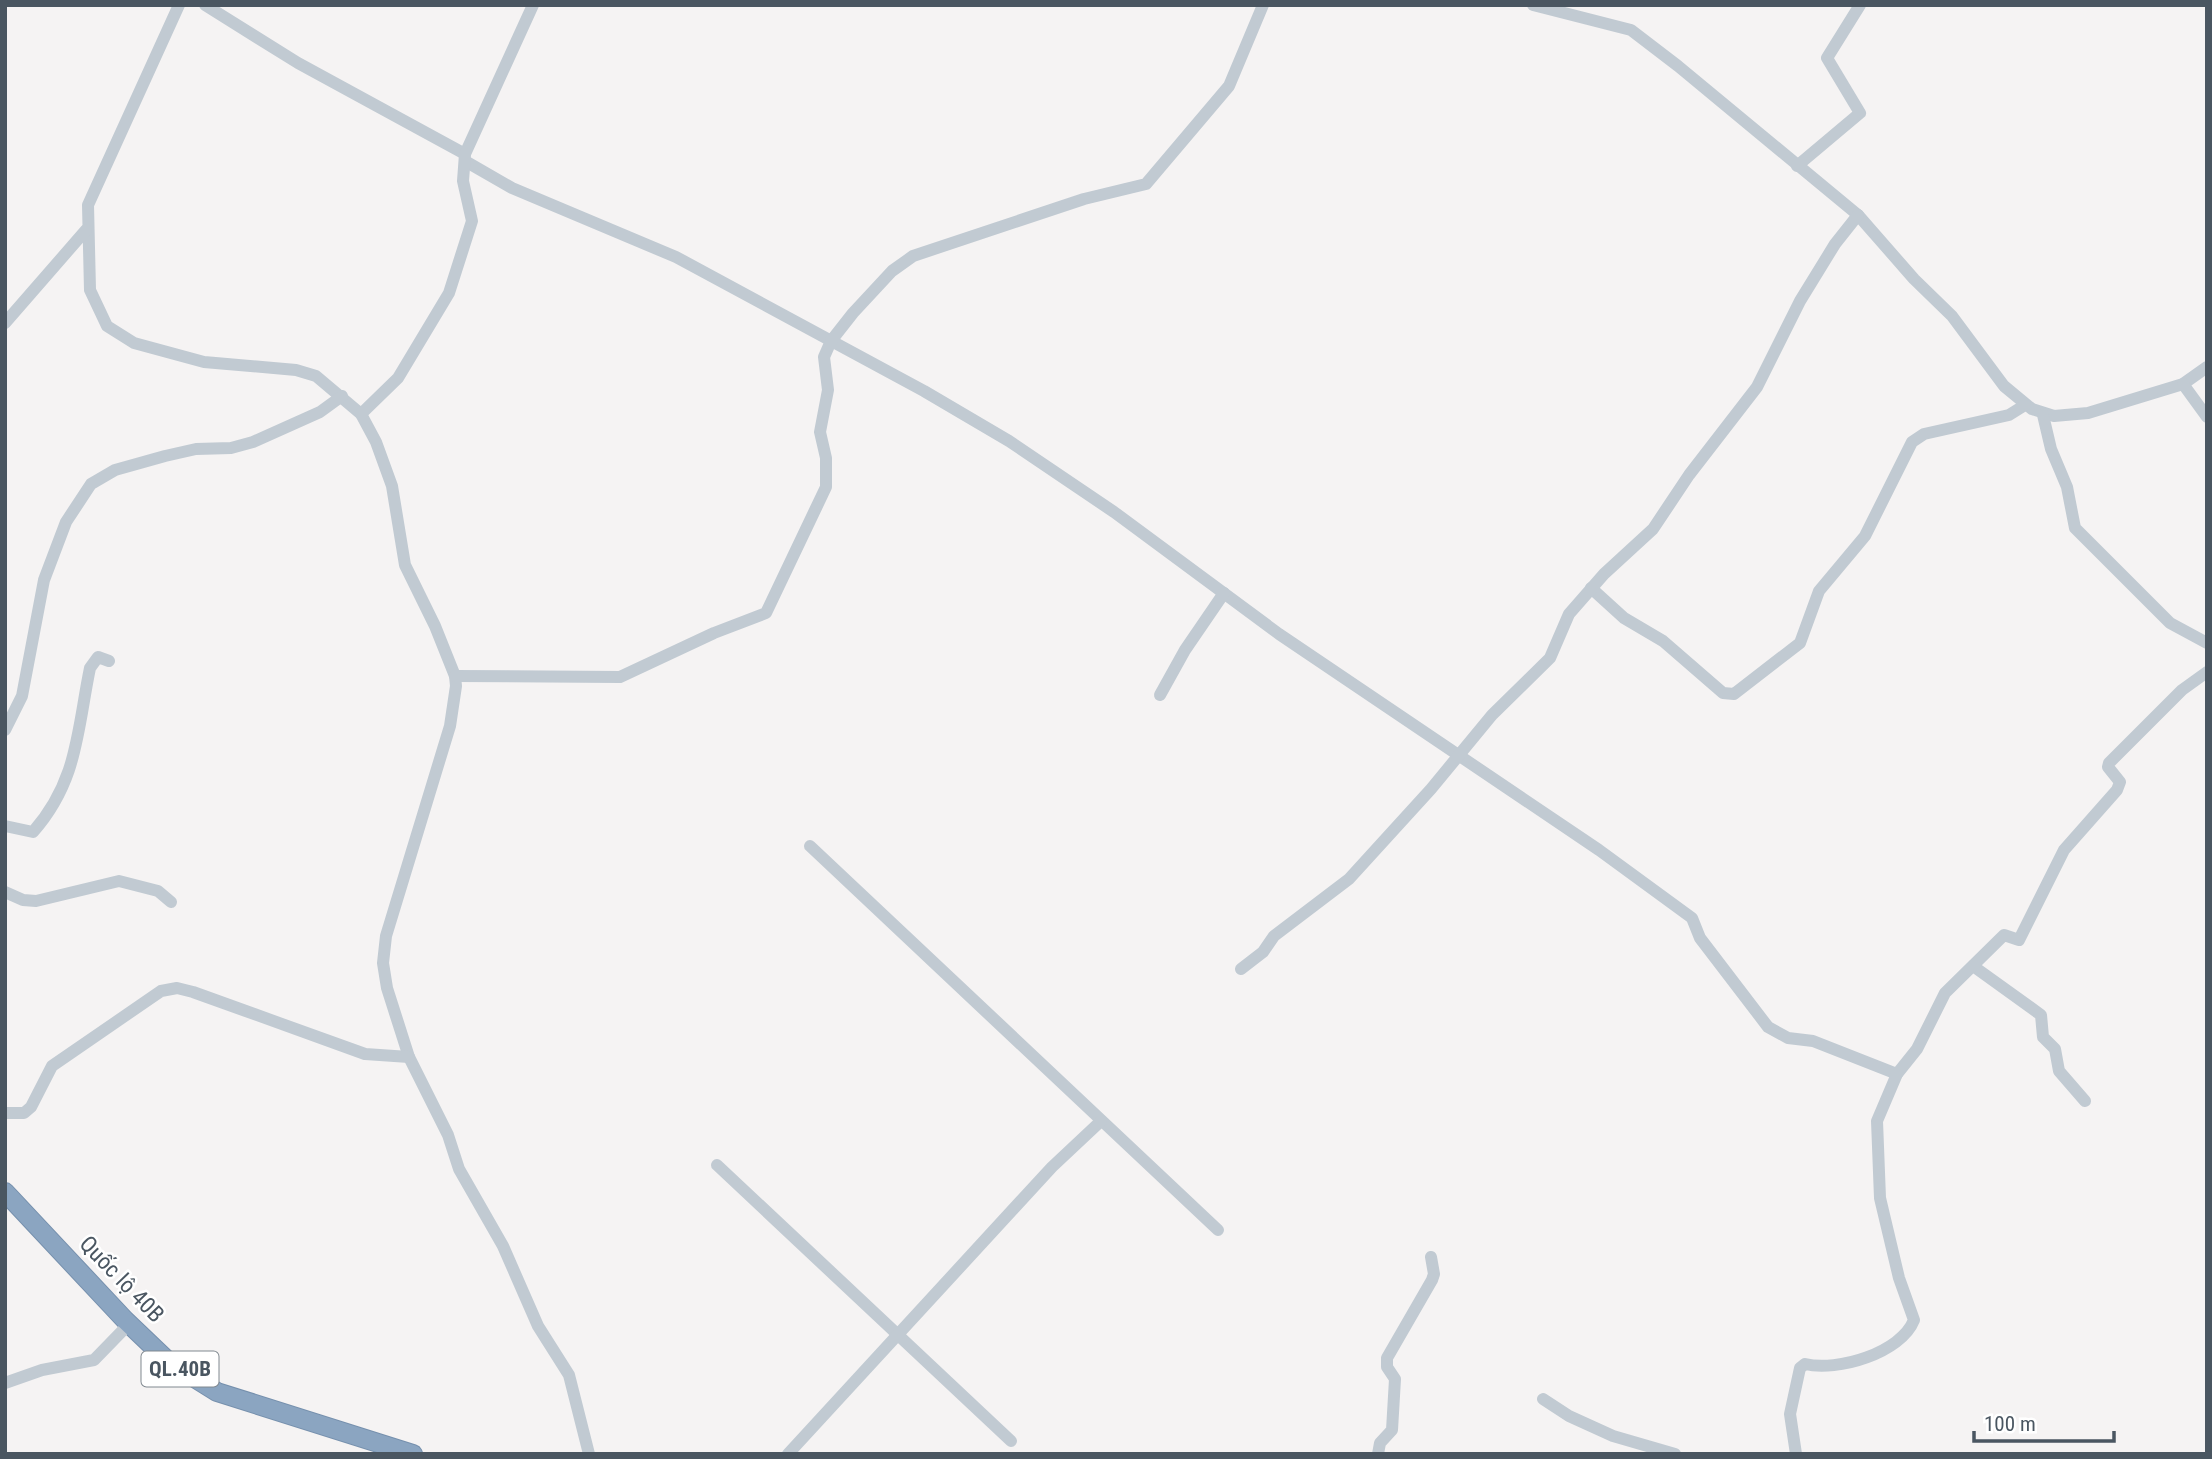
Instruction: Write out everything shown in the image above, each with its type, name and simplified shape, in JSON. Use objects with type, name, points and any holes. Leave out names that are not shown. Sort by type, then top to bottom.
[{"type":"highway","name":"Quốc lộ 40B","points":[[7,1198],[169,1362],[217,1392],[413,1454]]},
{"type":"street","points":[[180,5],[92,195],[86,230],[90,290],[100,315],[113,332],[134,343],[185,358],[306,372],[324,381],[361,414],[376,442],[391,486],[409,577],[435,626],[455,676],[455,702],[450,726],[396,899],[383,951],[387,988],[410,1057],[448,1135],[459,1169],[503,1246],[538,1326],[569,1375],[590,1454]]},
{"type":"street","points":[[205,5],[298,63],[465,158],[512,188],[676,257],[1009,441],[1286,639],[1599,850],[1692,918],[1700,938],[1768,1027],[1788,1038],[1813,1041],[1897,1074]]},
{"type":"street","points":[[361,414],[398,378],[449,293],[472,221],[464,190],[465,158],[533,5]]},
{"type":"street","points":[[455,676],[620,677],[714,633],[766,613],[826,487],[826,458],[820,432],[828,390],[823,362],[831,341],[892,271],[913,256],[1084,199],[1146,184],[1229,86],[1264,5]]},
{"type":"street","points":[[1533,5],[1619,25],[1638,34],[1858,215],[1914,279],[1952,316],[2004,386],[2025,405],[2043,415],[2088,412],[2183,384],[2207,368]]},
{"type":"street","points":[[1797,166],[1860,113],[1827,58],[1860,5]]},
{"type":"street","points":[[1241,970],[1262,952],[1274,936],[1349,879],[1431,789],[1492,715],[1550,658],[1569,614],[1591,588],[1646,538],[1689,475],[1732,422],[1769,368],[1800,300],[1828,255],[1858,215]]},
{"type":"street","points":[[5,323],[86,230]]},
{"type":"street","points":[[2183,384],[2207,417]]},
{"type":"street","points":[[5,730],[22,696],[44,580],[66,522],[91,484],[115,470],[165,456],[196,449],[231,448],[253,442],[320,412],[342,397]]},
{"type":"street","points":[[1591,588],[1624,618],[1663,640],[1723,693],[1734,694],[1800,643],[1819,591],[1865,536],[1912,442],[1924,434],[2009,415],[2025,405]]},
{"type":"street","points":[[2043,415],[2051,449],[2067,487],[2075,527],[2170,623],[2207,643]]},
{"type":"street","points":[[1160,695],[1185,650],[1224,593]]},
{"type":"street","points":[[5,826],[33,832],[62,788],[71,773],[90,668],[98,657],[109,661]]},
{"type":"street","points":[[1796,1454],[1790,1414],[1800,1368],[1805,1364],[1822,1369],[1867,1359],[1903,1335],[1914,1320],[1888,1234],[1881,1198],[1875,1138],[1877,1121],[1897,1074],[1917,1049],[1945,993],[2004,935],[2019,940],[2064,850],[2117,790],[2120,782],[2108,767],[2109,762],[2182,690],[2207,671]]},
{"type":"street","points":[[810,846],[1219,1230]]},
{"type":"street","points":[[5,892],[23,900],[36,901],[119,881],[158,891],[171,902]]},
{"type":"street","points":[[1973,966],[2037,1011],[2042,1020],[2043,1037],[2057,1055],[2059,1071],[2085,1101]]},
{"type":"street","points":[[5,1113],[24,1113],[52,1066],[149,998],[170,988],[193,992],[365,1054],[410,1057]]},
{"type":"street","points":[[788,1454],[1052,1167],[1101,1121]]},
{"type":"street","points":[[718,1165],[1011,1440]]},
{"type":"street","points":[[1378,1454],[1380,1443],[1392,1430],[1395,1379],[1387,1367],[1387,1359],[1432,1280],[1434,1274],[1431,1257]]},
{"type":"street","points":[[5,1383],[42,1370],[94,1360],[129,1324]]},
{"type":"street","points":[[1544,1399],[1569,1416],[1614,1436],[1675,1454]]}]
